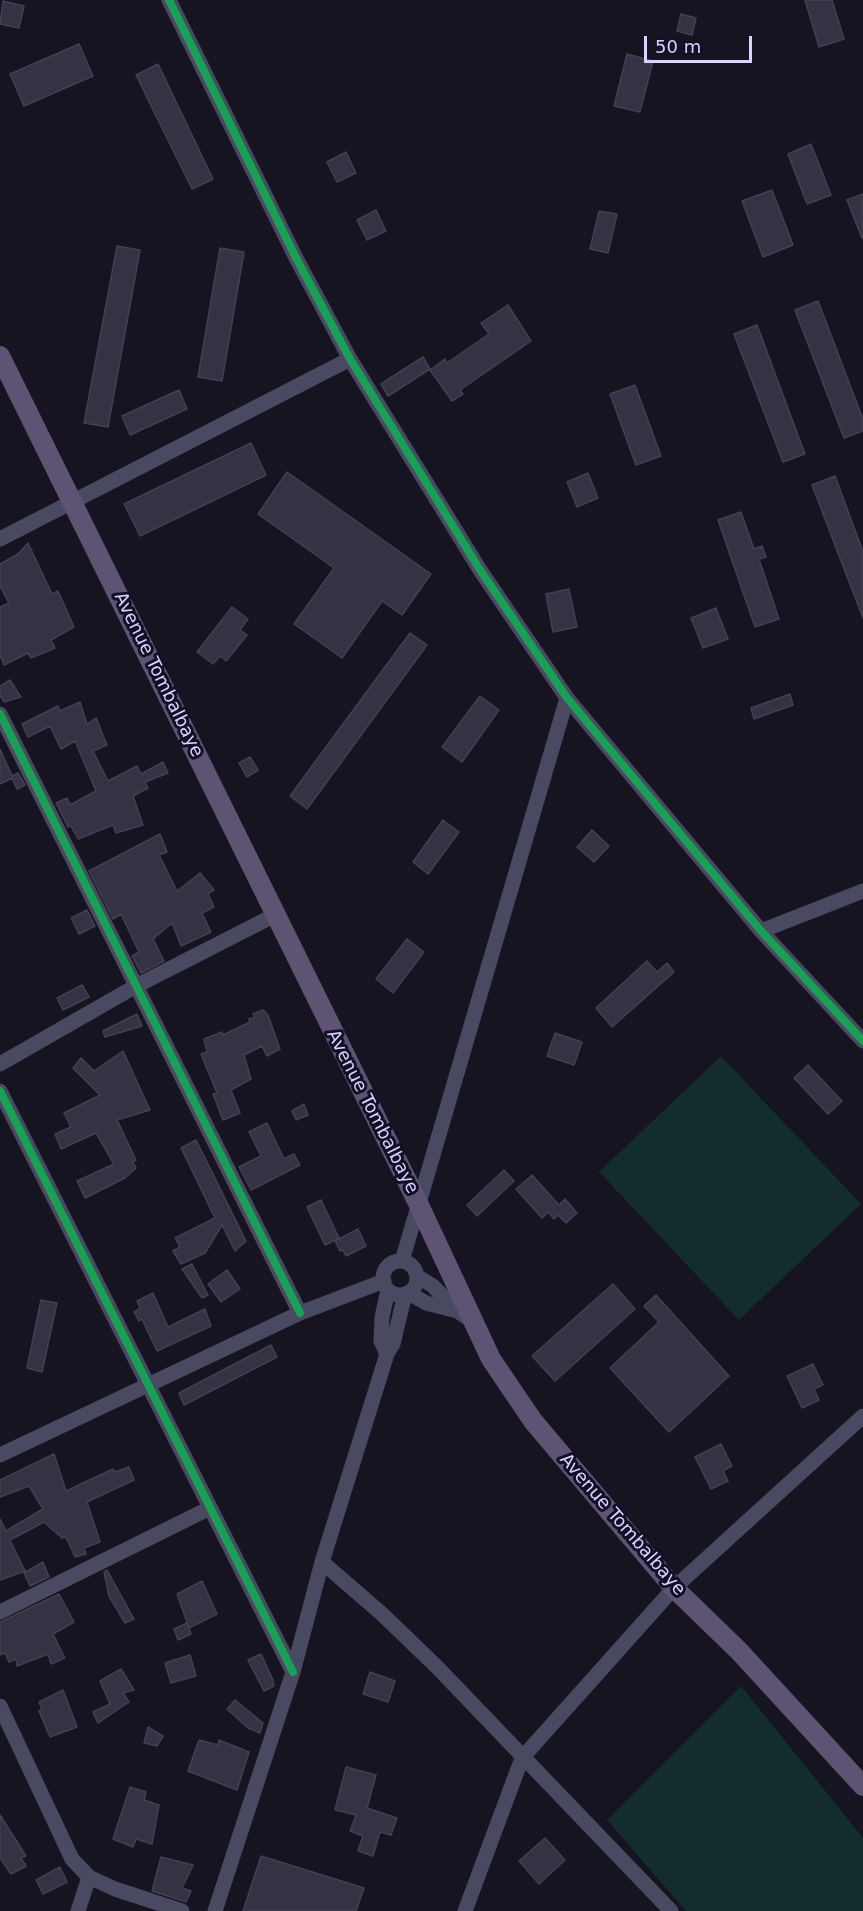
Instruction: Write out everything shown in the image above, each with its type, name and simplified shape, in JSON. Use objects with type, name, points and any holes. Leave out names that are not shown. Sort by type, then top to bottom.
[{"type":"main road","name":"Avenue Tombalbaye","points":[[0,356],[418,1203],[464,1316],[533,1421],[674,1588],[739,1651],[863,1786]]},
{"type":"street","points":[[169,0],[296,258],[350,359],[480,570],[567,698],[760,931],[863,1041]]},
{"type":"street","points":[[0,539],[350,359]]},
{"type":"street","points":[[402,1261],[567,698]]},
{"type":"street","points":[[0,714],[300,1313]]},
{"type":"street","points":[[760,931],[863,891]]},
{"type":"street","points":[[0,1064],[136,986],[274,915]]},
{"type":"street","points":[[0,1091],[293,1672]]},
{"type":"street","points":[[387,1354],[381,1341],[387,1267],[402,1261],[411,1265],[417,1276],[433,1286],[464,1316]]},
{"type":"street","points":[[215,1911],[293,1672],[322,1562],[387,1354],[407,1294],[415,1286],[417,1276]]},
{"type":"street","points":[[0,1455],[300,1313],[386,1286]]},
{"type":"street","points":[[386,1286],[396,1294],[407,1294],[464,1316]]},
{"type":"street","points":[[465,1911],[522,1758],[674,1588],[863,1416]]},
{"type":"street","points":[[0,1612],[210,1508]]},
{"type":"street","points":[[322,1562],[382,1614],[437,1667],[671,1911]]},
{"type":"street","points":[[0,1706],[72,1859],[89,1877],[115,1889],[182,1911]]},
{"type":"street","points":[[78,1911],[89,1877]]},
{"type":"green space","points":[[721,1056],[861,1204],[739,1320],[599,1172]]},
{"type":"green space","points":[[741,1686],[863,1838],[863,1911],[686,1911],[607,1820]]},
{"type":"building","points":[[805,0],[832,0],[844,39],[819,47]]},
{"type":"building","points":[[3,1],[24,6],[19,28],[0,24]]},
{"type":"building","points":[[681,14],[696,18],[692,35],[677,31]]},
{"type":"building","points":[[79,44],[93,76],[24,106],[10,74]]},
{"type":"building","points":[[627,54],[653,61],[640,112],[614,106]]},
{"type":"building","points":[[158,64],[213,179],[192,189],[136,75]]},
{"type":"building","points":[[811,144],[831,195],[807,204],[788,154]]},
{"type":"building","points":[[346,152],[356,173],[337,182],[327,162]]},
{"type":"building","points":[[772,190],[793,245],[763,257],[742,201]]},
{"type":"building","points":[[863,194],[863,238],[862,238],[847,200]]},
{"type":"building","points":[[376,210],[386,231],[367,240],[357,220]]},
{"type":"building","points":[[599,211],[617,214],[608,253],[590,249]]},
{"type":"building","points":[[117,246],[140,250],[108,427],[84,423]]},
{"type":"building","points":[[220,248],[244,252],[222,381],[198,377]]},
{"type":"building","points":[[818,301],[863,419],[863,431],[844,438],[795,310]]},
{"type":"building","points":[[508,305],[531,341],[460,390],[463,394],[452,401],[430,370],[445,359],[447,363],[489,334],[481,323]]},
{"type":"building","points":[[757,325],[805,454],[783,462],[734,334]]},
{"type":"building","points":[[423,357],[430,369],[388,396],[381,384]]},
{"type":"building","points":[[635,385],[661,456],[636,465],[610,394]]},
{"type":"building","points":[[179,390],[187,409],[130,435],[122,416]]},
{"type":"building","points":[[251,443],[266,475],[140,536],[124,504]]},
{"type":"building","points":[[287,472],[431,574],[402,615],[382,601],[342,658],[294,624],[334,568],[258,514]]},
{"type":"building","points":[[588,473],[598,498],[577,507],[567,482]]},
{"type":"building","points":[[835,476],[863,552],[863,618],[812,485]]},
{"type":"building","points":[[741,512],[754,549],[762,546],[766,557],[759,559],[779,619],[755,627],[718,520]]},
{"type":"building","points":[[28,543],[52,594],[58,591],[74,627],[51,640],[55,648],[31,658],[28,653],[4,665],[0,655],[0,607],[9,603],[0,586],[0,564],[18,554]]},
{"type":"building","points":[[569,589],[577,627],[553,632],[546,594]]},
{"type":"building","points":[[232,607],[248,619],[240,630],[247,635],[226,661],[220,656],[213,664],[197,652]]},
{"type":"building","points":[[716,608],[728,639],[703,648],[691,618]]},
{"type":"building","points":[[410,633],[427,645],[307,809],[290,796]]},
{"type":"building","points":[[10,680],[21,697],[4,702],[0,695],[0,686]]},
{"type":"building","points":[[790,694],[793,705],[754,719],[751,708]]},
{"type":"building","points":[[480,696],[499,710],[462,762],[442,747]]},
{"type":"building","points":[[80,702],[87,724],[96,718],[107,745],[93,751],[108,781],[137,766],[141,774],[163,762],[168,773],[145,782],[148,788],[133,796],[143,825],[116,833],[113,825],[78,839],[71,826],[68,827],[56,803],[67,798],[70,805],[96,791],[75,741],[61,749],[50,726],[28,737],[22,724],[58,706],[60,711]]},
{"type":"building","points":[[0,749],[12,776],[18,773],[25,785],[17,789],[12,778],[0,784]]},
{"type":"building","points":[[250,757],[258,770],[247,777],[239,763]]},
{"type":"building","points":[[443,820],[459,832],[428,874],[413,862]]},
{"type":"building","points":[[592,830],[609,846],[594,862],[577,847]]},
{"type":"building","points":[[160,834],[167,852],[159,855],[177,891],[200,873],[214,890],[208,894],[214,907],[202,913],[211,932],[181,946],[172,923],[153,939],[164,961],[141,973],[132,956],[139,952],[121,914],[113,919],[89,871]]},
{"type":"building","points":[[87,910],[95,926],[79,934],[71,918]]},
{"type":"building","points":[[407,939],[424,952],[393,993],[376,979]]},
{"type":"building","points":[[647,961],[657,972],[667,963],[674,972],[612,1027],[596,1008]]},
{"type":"building","points":[[82,985],[89,997],[63,1010],[57,998]]},
{"type":"building","points":[[263,1010],[268,1015],[280,1049],[267,1056],[262,1046],[244,1055],[251,1079],[231,1090],[240,1113],[223,1120],[213,1094],[217,1093],[201,1054],[207,1052],[204,1039],[222,1032],[223,1035],[250,1022],[249,1019],[255,1018],[253,1014]]},
{"type":"building","points":[[137,1014],[142,1026],[105,1037],[103,1031]]},
{"type":"building","points":[[555,1033],[582,1042],[574,1065],[547,1056]]},
{"type":"building","points":[[123,1051],[150,1110],[117,1120],[136,1160],[133,1162],[136,1168],[125,1178],[85,1198],[77,1181],[114,1164],[96,1133],[61,1149],[55,1134],[71,1127],[64,1113],[100,1095],[73,1068],[81,1058],[94,1071]]},
{"type":"building","points":[[808,1065],[842,1101],[828,1114],[794,1078]]},
{"type":"building","points":[[304,1104],[308,1115],[296,1120],[292,1111]]},
{"type":"building","points":[[267,1123],[284,1159],[294,1154],[300,1165],[251,1190],[239,1167],[261,1156],[249,1132]]},
{"type":"building","points":[[196,1140],[246,1241],[235,1251],[222,1225],[205,1253],[181,1264],[173,1251],[180,1247],[175,1238],[215,1218],[181,1148]]},
{"type":"building","points":[[504,1170],[514,1181],[477,1216],[467,1205]]},
{"type":"building","points":[[532,1175],[559,1205],[565,1199],[577,1213],[566,1223],[558,1215],[554,1219],[548,1212],[542,1218],[516,1189]]},
{"type":"building","points":[[321,1200],[339,1238],[325,1245],[307,1207]]},
{"type":"building","points":[[358,1229],[366,1246],[346,1256],[343,1250],[340,1251],[335,1241]]},
{"type":"building","points":[[192,1264],[208,1295],[202,1298],[182,1269]]},
{"type":"building","points":[[227,1270],[240,1289],[221,1302],[208,1284]]},
{"type":"building","points":[[613,1284],[635,1309],[555,1381],[532,1356]]},
{"type":"building","points":[[153,1293],[168,1327],[205,1309],[211,1326],[157,1351],[142,1319],[139,1321],[134,1312],[140,1308],[137,1301]]},
{"type":"building","points":[[656,1295],[729,1376],[669,1432],[610,1368],[659,1322],[644,1306]]},
{"type":"building","points":[[41,1300],[57,1303],[42,1372],[27,1368]]},
{"type":"building","points":[[271,1345],[277,1357],[184,1405],[179,1393]]},
{"type":"building","points":[[813,1364],[823,1385],[814,1389],[819,1400],[802,1408],[787,1376]]},
{"type":"building","points":[[721,1444],[732,1466],[723,1471],[728,1481],[711,1489],[695,1457]]},
{"type":"building","points":[[54,1454],[66,1491],[113,1469],[115,1472],[129,1467],[134,1480],[87,1502],[100,1542],[84,1548],[86,1554],[75,1557],[66,1537],[62,1538],[44,1522],[10,1540],[25,1571],[0,1580],[0,1519],[6,1531],[43,1509],[29,1486],[0,1497],[0,1480]]},
{"type":"building","points":[[43,1562],[49,1577],[30,1586],[24,1573]]},
{"type":"building","points":[[107,1570],[134,1619],[125,1623],[109,1596],[104,1572]]},
{"type":"building","points":[[202,1581],[217,1614],[189,1628],[177,1594]]},
{"type":"building","points":[[59,1594],[74,1622],[53,1634],[65,1658],[51,1664],[48,1654],[17,1666],[16,1659],[9,1662],[5,1653],[0,1655],[0,1622]]},
{"type":"building","points":[[187,1623],[191,1634],[178,1640],[174,1629]]},
{"type":"building","points":[[261,1654],[274,1686],[264,1691],[248,1660]]},
{"type":"building","points":[[190,1655],[196,1676],[171,1683],[165,1663]]},
{"type":"building","points":[[121,1669],[134,1690],[123,1693],[129,1702],[98,1723],[93,1712],[110,1704],[100,1681]]},
{"type":"building","points":[[370,1672],[395,1681],[388,1702],[363,1694]]},
{"type":"building","points":[[63,1690],[77,1727],[50,1737],[39,1711],[42,1709],[39,1702]]},
{"type":"building","points":[[235,1700],[263,1723],[260,1733],[248,1728],[227,1709]]},
{"type":"building","points":[[148,1727],[163,1736],[157,1746],[144,1743]]},
{"type":"building","points":[[199,1740],[218,1745],[219,1740],[249,1752],[237,1790],[188,1771]]},
{"type":"building","points":[[346,1767],[376,1775],[367,1808],[397,1818],[391,1835],[380,1832],[373,1856],[358,1851],[363,1836],[350,1831],[356,1815],[335,1810]]},
{"type":"building","points":[[130,1787],[146,1792],[144,1800],[159,1805],[152,1844],[136,1839],[133,1847],[113,1839]]},
{"type":"building","points":[[0,1815],[26,1856],[21,1858],[26,1866],[11,1874],[0,1858]]},
{"type":"building","points":[[545,1838],[565,1860],[539,1884],[519,1861]]},
{"type":"building","points":[[261,1856],[364,1888],[356,1911],[243,1911]]},
{"type":"building","points":[[161,1857],[193,1865],[182,1888],[191,1891],[186,1902],[152,1891]]},
{"type":"building","points":[[60,1867],[67,1882],[43,1894],[36,1880]]},
{"type":"cycle path","points":[[169,0],[296,258],[350,359],[480,570],[567,698],[761,931],[863,1041]]},
{"type":"cycle path","points":[[0,714],[300,1313]]},
{"type":"cycle path","points":[[0,1091],[293,1672]]}]
